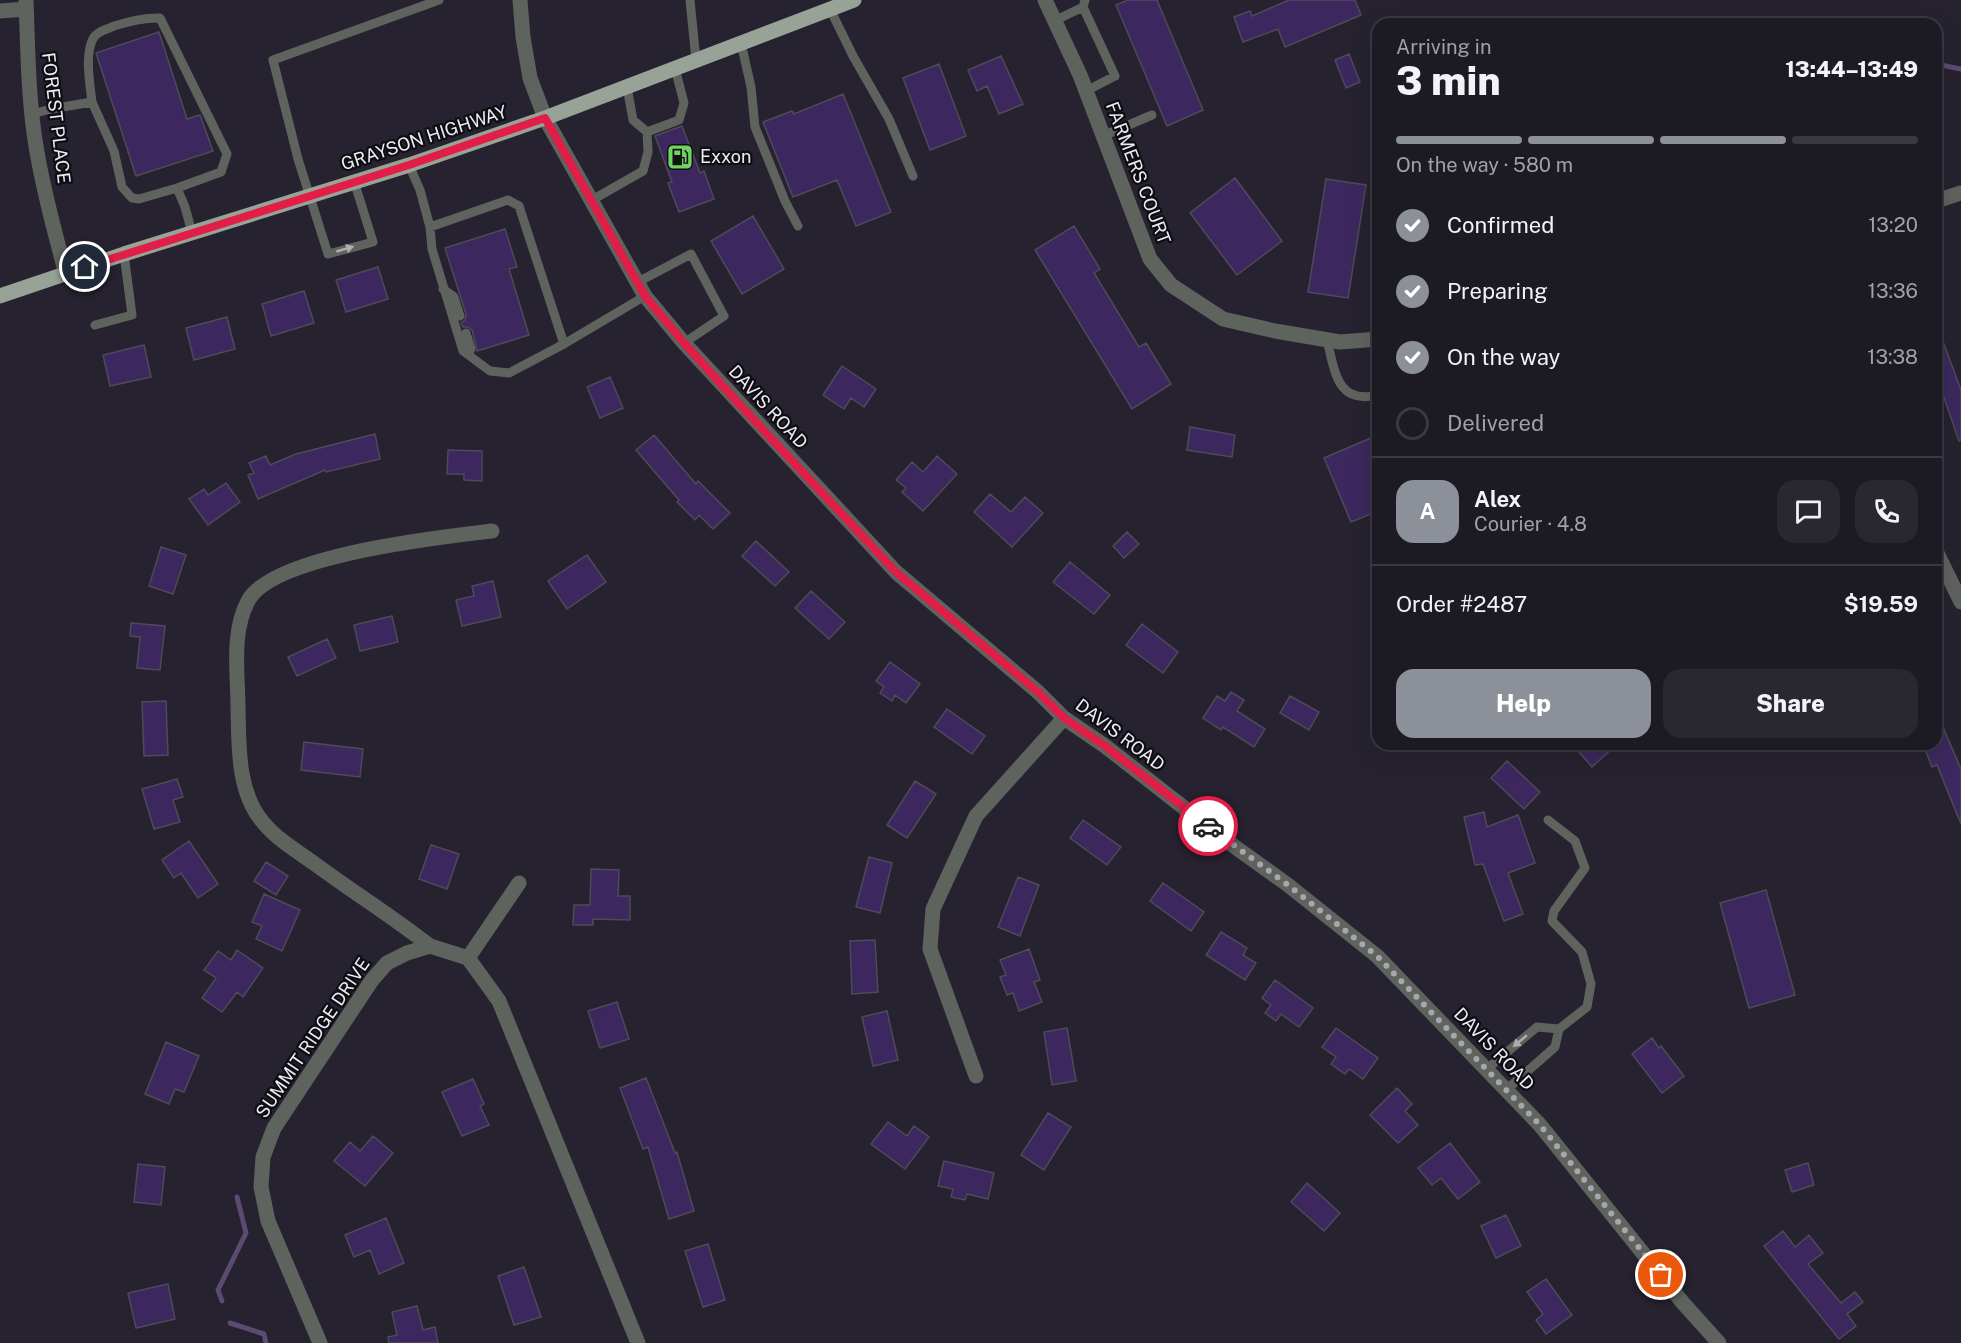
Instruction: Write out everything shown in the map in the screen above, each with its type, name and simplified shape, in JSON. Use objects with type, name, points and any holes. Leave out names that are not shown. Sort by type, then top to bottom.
[{"type":"main road","name":"GRAYSON HIGHWAY","points":[[0,296],[124,254],[409,165],[545,118],[854,0]]},
{"type":"street","name":"DAVIS ROAD","points":[[520,0],[530,78],[545,118],[645,296],[684,343],[896,572],[1038,692],[1064,718],[1105,746],[1224,839],[1288,885],[1377,956],[1540,1125],[1683,1303],[1719,1343]]},
{"type":"street","name":"FARMERS COURT","points":[[1046,0],[1086,91],[1150,259],[1172,285],[1223,319],[1340,342],[1372,339]]},
{"type":"street","points":[[0,11],[26,5]]},
{"type":"street","name":"FOREST PLACE","points":[[26,5],[28,79],[37,152],[53,229],[66,274]]},
{"type":"street","points":[[1942,199],[1961,193]]},
{"type":"street","points":[[492,531],[383,545],[299,567],[267,581],[249,598],[239,620],[237,644],[240,753],[247,795],[262,821],[287,844],[430,946],[468,958],[498,1001],[638,1343]]},
{"type":"street","points":[[1942,564],[1961,602]]},
{"type":"street","points":[[976,1076],[930,949],[933,909],[976,816],[1064,718]]},
{"type":"street","points":[[468,958],[519,883]]},
{"type":"street","name":"SUMMIT RIDGE DRIVE","points":[[320,1343],[268,1221],[261,1187],[263,1157],[274,1128],[372,980],[387,963],[408,952],[430,946]]},
{"type":"lane","points":[[354,182],[373,242],[327,254],[308,196],[273,60],[439,0]]},
{"type":"lane","points":[[690,0],[696,60]]},
{"type":"lane","points":[[1056,20],[1084,4],[1115,76],[1086,91]]},
{"type":"lane","points":[[830,9],[853,56],[889,119],[912,176]]},
{"type":"lane","points":[[160,18],[227,154],[221,172],[177,188],[139,199],[132,198],[122,187],[114,152],[92,102],[89,49],[94,36],[104,30],[138,19],[160,18]]},
{"type":"lane","points":[[741,43],[751,87],[755,127],[785,201],[798,226]]},
{"type":"lane","points":[[647,132],[679,120],[684,103],[675,68]]},
{"type":"lane","points":[[592,200],[643,171],[648,152],[647,132],[633,120],[627,87]]},
{"type":"lane","points":[[32,114],[92,102]]},
{"type":"lane","points":[[1103,136],[1152,115]]},
{"type":"lane","points":[[409,165],[420,190],[432,249],[463,351],[490,371],[510,373],[645,296]]},
{"type":"lane","points":[[177,188],[192,233]]},
{"type":"lane","points":[[429,227],[508,200],[519,206],[564,344]]},
{"type":"lane","points":[[95,325],[132,315],[124,254]]},
{"type":"lane","points":[[638,282],[691,254],[724,316],[684,343]]},
{"type":"lane","points":[[443,289],[454,297],[460,316]]},
{"type":"lane","points":[[466,333],[471,349],[468,354]]},
{"type":"lane","points":[[1328,340],[1333,364],[1343,389],[1355,397],[1372,396]]},
{"type":"lane","points":[[1506,1090],[1555,1047],[1560,1029],[1587,1007],[1591,984],[1582,952],[1552,921],[1554,911],[1586,868],[1575,841],[1548,820]]},
{"type":"lane","points":[[1487,1070],[1537,1027],[1560,1029]]},
{"type":"building","points":[[1128,0],[1157,0],[1203,110],[1167,126],[1116,5]]},
{"type":"building","points":[[1289,0],[1355,0],[1361,15],[1285,47],[1278,29],[1243,42],[1234,17],[1250,11],[1252,16]]},
{"type":"building","points":[[159,32],[187,119],[200,115],[213,151],[136,176],[96,53]]},
{"type":"building","points":[[1349,54],[1360,82],[1346,88],[1335,60]]},
{"type":"building","points":[[1001,56],[1023,104],[999,114],[987,86],[977,91],[968,70]]},
{"type":"building","points":[[939,64],[966,136],[930,150],[903,78]]},
{"type":"building","points":[[843,94],[891,212],[856,226],[837,180],[793,197],[763,122],[792,111],[794,114]]},
{"type":"building","points":[[682,126],[700,173],[704,171],[714,199],[679,212],[668,183],[672,182],[655,136]]},
{"type":"building","points":[[1235,178],[1282,241],[1237,275],[1190,213]]},
{"type":"building","points":[[1326,179],[1366,185],[1348,298],[1308,292]]},
{"type":"building","points":[[753,216],[784,269],[742,294],[711,241]]},
{"type":"building","points":[[1074,226],[1100,269],[1094,273],[1139,347],[1146,343],[1171,384],[1132,409],[1035,250]]},
{"type":"building","points":[[505,229],[517,267],[509,269],[529,335],[477,351],[472,330],[463,327],[461,323],[465,320],[466,314],[445,248]]},
{"type":"building","points":[[378,267],[388,299],[346,312],[336,280]]},
{"type":"building","points":[[304,291],[314,323],[271,336],[262,304]]},
{"type":"building","points":[[227,317],[235,349],[194,360],[186,328]]},
{"type":"building","points":[[1942,339],[1961,390],[1961,440],[1959,441],[1942,392]]},
{"type":"building","points":[[144,345],[151,377],[110,386],[103,355]]},
{"type":"building","points":[[842,366],[876,389],[864,407],[851,398],[844,409],[823,395]]},
{"type":"building","points":[[610,377],[623,408],[600,418],[587,387]]},
{"type":"building","points":[[1190,427],[1235,435],[1232,457],[1187,450]]},
{"type":"building","points":[[375,434],[380,459],[326,472],[325,470],[258,499],[248,475],[254,473],[249,463],[266,456],[270,465],[296,454]]},
{"type":"building","points":[[654,435],[696,484],[698,481],[730,513],[713,529],[699,515],[695,520],[677,502],[679,500],[636,450]]},
{"type":"building","points":[[1372,438],[1372,513],[1351,522],[1324,458]]},
{"type":"building","points":[[448,450],[482,451],[482,481],[464,480],[464,474],[447,474]]},
{"type":"building","points":[[937,456],[957,474],[923,511],[902,492],[906,488],[896,480],[912,462],[923,472]]},
{"type":"building","points":[[226,483],[240,502],[208,525],[189,499],[204,489],[208,495]]},
{"type":"building","points":[[990,494],[1011,512],[1025,497],[1043,513],[1012,547],[974,512]]},
{"type":"building","points":[[1127,532],[1139,544],[1124,558],[1113,546]]},
{"type":"building","points":[[756,541],[789,572],[775,586],[742,556]]},
{"type":"building","points":[[161,547],[186,555],[173,594],[149,586]]},
{"type":"building","points":[[587,555],[606,582],[567,609],[548,581]]},
{"type":"building","points":[[1070,562],[1110,595],[1094,614],[1053,582]]},
{"type":"building","points":[[493,581],[501,617],[462,626],[456,600],[474,596],[472,586]]},
{"type":"building","points":[[811,591],[845,622],[829,639],[795,608]]},
{"type":"building","points":[[392,616],[398,642],[360,651],[354,625]]},
{"type":"building","points":[[131,623],[165,626],[160,670],[137,668],[140,637],[130,636]]},
{"type":"building","points":[[1142,624],[1178,652],[1163,673],[1126,645]]},
{"type":"building","points":[[327,639],[336,658],[297,676],[288,657]]},
{"type":"building","points":[[890,662],[920,684],[906,703],[895,695],[892,701],[880,693],[884,687],[876,681]]},
{"type":"building","points":[[1231,692],[1244,700],[1237,711],[1265,729],[1254,747],[1223,727],[1221,730],[1203,718],[1217,696],[1225,701]]},
{"type":"building","points":[[1290,696],[1319,712],[1309,730],[1280,713]]},
{"type":"building","points":[[166,701],[168,755],[144,756],[142,702]]},
{"type":"building","points":[[947,709],[985,736],[972,754],[934,727]]},
{"type":"building","points":[[1942,725],[1961,769],[1961,824],[1937,765],[1932,767],[1925,750],[1942,750]]},
{"type":"building","points":[[304,742],[363,749],[360,777],[301,770]]},
{"type":"building","points":[[1577,750],[1610,750],[1592,767]]},
{"type":"building","points":[[1507,761],[1540,792],[1524,809],[1491,778]]},
{"type":"building","points":[[177,779],[183,797],[173,800],[180,822],[154,829],[142,789]]},
{"type":"building","points":[[915,781],[936,794],[907,838],[887,825]]},
{"type":"building","points":[[1484,812],[1487,827],[1518,815],[1535,863],[1508,873],[1523,914],[1504,921],[1483,864],[1475,865],[1464,817]]},
{"type":"building","points":[[1083,820],[1121,847],[1107,865],[1070,838]]},
{"type":"building","points":[[189,841],[218,884],[198,898],[181,873],[174,878],[162,860]]},
{"type":"building","points":[[431,845],[459,854],[447,889],[419,879]]},
{"type":"building","points":[[869,857],[892,863],[880,913],[856,907]]},
{"type":"building","points":[[266,862],[288,876],[276,895],[254,881]]},
{"type":"building","points":[[591,869],[619,870],[618,896],[630,896],[630,920],[593,919],[593,925],[573,925],[574,905],[590,905]]},
{"type":"building","points":[[1018,877],[1039,885],[1020,936],[998,927]]},
{"type":"building","points":[[1163,883],[1204,912],[1191,931],[1150,901]]},
{"type":"building","points":[[1766,890],[1795,995],[1749,1008],[1720,903]]},
{"type":"building","points":[[264,894],[300,910],[282,951],[256,939],[262,926],[252,922]]},
{"type":"building","points":[[1221,932],[1247,948],[1243,955],[1256,963],[1245,980],[1206,955]]},
{"type":"building","points":[[875,940],[878,992],[852,994],[850,941]]},
{"type":"building","points":[[1029,949],[1040,980],[1034,982],[1042,1002],[1019,1011],[1013,993],[1007,995],[1000,977],[1006,975],[1000,960]]},
{"type":"building","points":[[237,950],[263,968],[243,997],[237,992],[222,1012],[202,998],[216,978],[204,970],[218,951],[231,960]]},
{"type":"building","points":[[1275,980],[1313,1008],[1299,1027],[1281,1014],[1276,1021],[1265,1013],[1271,1005],[1262,998]]},
{"type":"building","points":[[617,1002],[629,1039],[600,1048],[588,1011]]},
{"type":"building","points":[[887,1011],[898,1060],[873,1066],[862,1017]]},
{"type":"building","points":[[1067,1028],[1076,1081],[1052,1085],[1044,1032]]},
{"type":"building","points":[[1336,1028],[1378,1058],[1363,1079],[1349,1069],[1345,1074],[1331,1064],[1336,1057],[1322,1047]]},
{"type":"building","points":[[1652,1038],[1684,1076],[1662,1093],[1632,1054]]},
{"type":"building","points":[[166,1042],[199,1056],[184,1092],[175,1089],[169,1104],[145,1094]]},
{"type":"building","points":[[646,1078],[675,1153],[677,1152],[694,1211],[669,1219],[648,1147],[643,1149],[620,1088]]},
{"type":"building","points":[[473,1079],[484,1104],[480,1106],[489,1125],[462,1136],[442,1092]]},
{"type":"building","points":[[1397,1088],[1412,1104],[1405,1111],[1418,1125],[1398,1143],[1370,1115]]},
{"type":"building","points":[[1048,1113],[1071,1127],[1044,1170],[1021,1155]]},
{"type":"building","points":[[888,1122],[907,1136],[914,1126],[929,1137],[905,1169],[871,1144]]},
{"type":"building","points":[[373,1136],[393,1153],[365,1186],[334,1161],[350,1142],[360,1151]]},
{"type":"building","points":[[1450,1143],[1480,1182],[1458,1199],[1441,1178],[1432,1185],[1418,1168]]},
{"type":"building","points":[[944,1161],[994,1173],[988,1199],[967,1194],[965,1200],[951,1197],[953,1189],[938,1186]]},
{"type":"building","points":[[1808,1163],[1814,1185],[1792,1192],[1785,1170]]},
{"type":"building","points":[[138,1164],[165,1167],[161,1205],[134,1202]]},
{"type":"building","points":[[1307,1183],[1340,1213],[1324,1231],[1291,1202]]},
{"type":"building","points":[[1506,1215],[1521,1246],[1496,1258],[1481,1226]]},
{"type":"building","points":[[386,1218],[404,1263],[379,1274],[370,1250],[354,1257],[345,1235]]},
{"type":"building","points":[[1783,1231],[1795,1247],[1809,1235],[1823,1253],[1808,1264],[1841,1303],[1855,1292],[1863,1302],[1847,1314],[1856,1326],[1839,1339],[1764,1246]]},
{"type":"building","points":[[708,1244],[725,1300],[703,1307],[685,1251]]},
{"type":"building","points":[[524,1267],[541,1317],[514,1325],[498,1276]]},
{"type":"building","points":[[1546,1279],[1572,1315],[1546,1334],[1536,1320],[1543,1314],[1527,1292]]},
{"type":"building","points":[[168,1284],[175,1319],[136,1328],[128,1293]]},
{"type":"building","points":[[417,1306],[423,1330],[435,1327],[438,1343],[389,1343],[388,1337],[397,1335],[392,1312]]},
{"type":"waterway","points":[[1942,65],[1961,69]]},
{"type":"waterway","points":[[222,1301],[218,1290],[246,1233],[237,1197]]},
{"type":"waterway","points":[[230,1323],[264,1334],[266,1343]]},
{"type":"way so far","points":[[1208,826],[1288,885],[1377,956],[1540,1125],[1661,1275]]},
{"type":"place","name":"Exxon","points":[[680,157]]},
{"type":"route","points":[[85,267],[409,165],[545,118],[645,296],[740,405],[896,572],[1038,692],[1064,718],[1105,746],[1208,826]]}]
